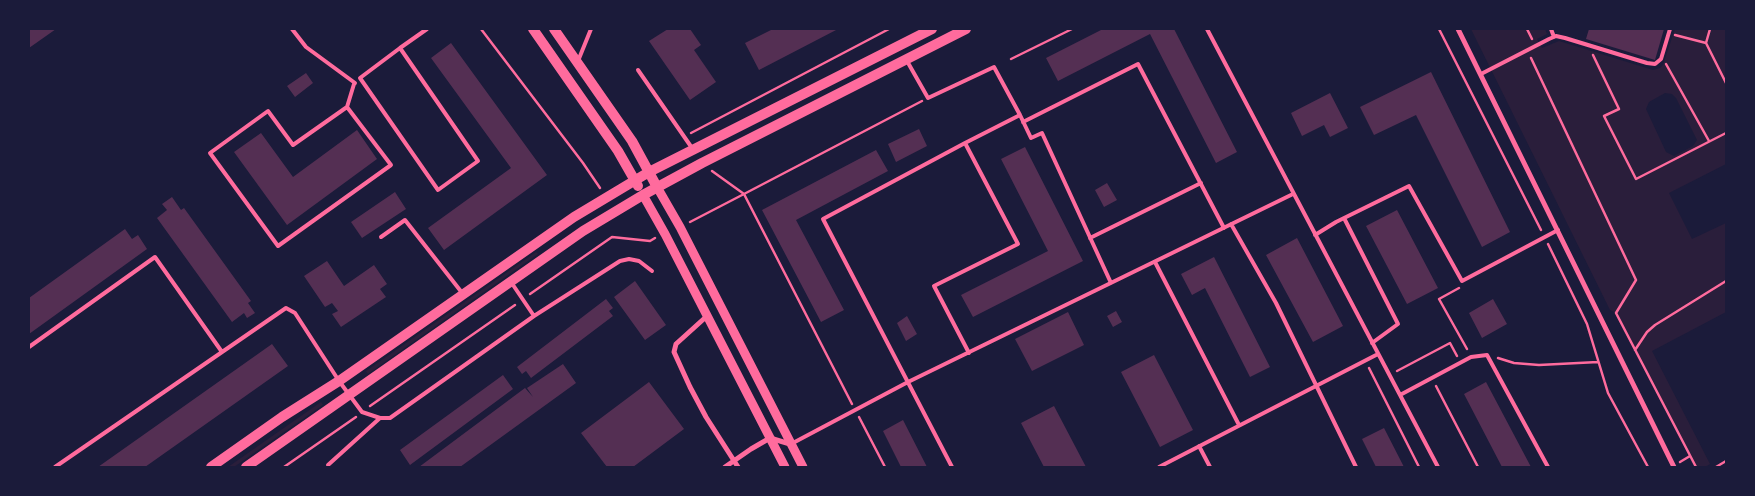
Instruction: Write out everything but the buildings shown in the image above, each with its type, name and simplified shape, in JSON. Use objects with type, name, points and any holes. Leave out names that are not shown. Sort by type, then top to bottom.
[{"type":"main road","points":[[533,29],[618,151],[643,195]]},
{"type":"main road","points":[[554,29],[632,141],[657,187]]},
{"type":"main road","points":[[211,467],[282,417],[339,381],[574,217],[649,172],[932,29]]},
{"type":"main road","points":[[246,467],[583,230],[702,163],[966,29]]},
{"type":"street","points":[[1458,29],[1674,467]]},
{"type":"street","points":[[657,187],[680,227],[803,467]]},
{"type":"street","points":[[643,195],[785,467]]},
{"type":"street","points":[[707,316],[676,344],[674,352],[706,417],[738,467]]},
{"type":"street","points":[[725,467],[770,438],[791,444]]},
{"type":"lane","points":[[292,29],[306,47],[354,84]]},
{"type":"lane","points":[[347,107],[392,165],[278,246],[210,153],[268,111],[293,145],[347,107],[354,84],[360,78],[427,29]]},
{"type":"lane","points":[[578,61],[591,29]]},
{"type":"lane","points":[[1207,29],[1438,467]]},
{"type":"lane","points":[[1551,29],[1554,37]]},
{"type":"lane","points":[[1481,74],[1554,37],[1561,37],[1647,64],[1658,62],[1670,31]]},
{"type":"lane","points":[[360,78],[438,190],[478,161],[400,48]]},
{"type":"lane","points":[[906,60],[928,98],[994,67],[1031,138],[1042,133],[1111,283]]},
{"type":"lane","points":[[1023,122],[1138,64],[1224,228]]},
{"type":"lane","points":[[638,70],[693,150]]},
{"type":"lane","points":[[952,467],[823,219],[965,143],[1020,116]]},
{"type":"lane","points":[[965,143],[1018,244],[934,286],[969,353]]},
{"type":"lane","points":[[1090,238],[1201,183]]},
{"type":"lane","points":[[1315,235],[1344,218],[1409,186],[1462,281],[1558,230]]},
{"type":"lane","points":[[791,444],[908,382],[1293,194]]},
{"type":"lane","points":[[1344,218],[1398,324],[1372,343]]},
{"type":"lane","points":[[381,237],[405,220],[463,294]]},
{"type":"lane","points":[[1231,224],[1276,303],[1356,467]]},
{"type":"lane","points":[[29,347],[155,257],[222,352]]},
{"type":"lane","points":[[55,467],[286,308],[295,313],[339,381],[362,412],[380,418],[390,418],[534,316],[620,261],[629,259],[639,261],[652,271]]},
{"type":"lane","points":[[1155,262],[1239,425]]},
{"type":"lane","points":[[511,282],[534,316]]},
{"type":"lane","points":[[1159,467],[1378,354]]},
{"type":"lane","points":[[1400,395],[1471,357],[1487,354],[1548,467]]},
{"type":"lane","points":[[328,465],[380,418]]},
{"type":"lane","points":[[1199,446],[1210,467]]},
{"type":"path","points":[[481,29],[583,163],[606,198]]},
{"type":"path","points":[[684,137],[889,29]]},
{"type":"path","points":[[1012,59],[1072,29]]},
{"type":"path","points":[[1527,29],[1532,39],[1524,44],[1636,280],[1616,313],[1696,467]]},
{"type":"path","points":[[1710,29],[1706,43],[1726,83]]},
{"type":"path","points":[[1670,31],[1706,43]]},
{"type":"path","points":[[1588,45],[1619,109],[1604,116],[1636,180],[1726,133]]},
{"type":"path","points":[[1662,55],[1709,141]]},
{"type":"path","points":[[1722,76],[1726,74]]},
{"type":"path","points":[[680,227],[928,98]]},
{"type":"path","points":[[702,163],[744,194],[885,467]]},
{"type":"path","points":[[284,467],[612,237],[650,241],[665,234]]},
{"type":"path","points":[[1462,281],[1464,285],[1439,299],[1471,357]]},
{"type":"path","points":[[1635,351],[1647,332],[1655,324],[1726,282]]},
{"type":"path","points":[[1389,375],[1450,342],[1461,363]]},
{"type":"path","points":[[1487,354],[1514,363],[1539,365],[1598,362]]},
{"type":"path","points":[[1366,361],[1419,467]]},
{"type":"path","points":[[1432,378],[1478,467]]},
{"type":"path","points":[[1716,467],[1726,461]]},
{"type":"shaded area","points":[[1471,29],[1545,29],[1547,34],[1537,39],[1542,48],[1559,41],[1653,70],[1663,65],[1675,29],[1726,29],[1726,164],[1669,193],[1692,239],[1726,223],[1726,312],[1652,351],[1710,464],[1705,467],[1696,467],[1616,313],[1610,310]],"holes":[[[1665,93],[1672,94],[1676,98],[1697,140],[1693,146],[1674,156],[1666,152],[1646,109],[1649,102]]]},
{"type":"shaded area","points":[[536,252],[538,254],[368,374],[366,371]]},
{"type":"shaded area","points":[[321,402],[323,405],[234,467],[228,467]]}]
